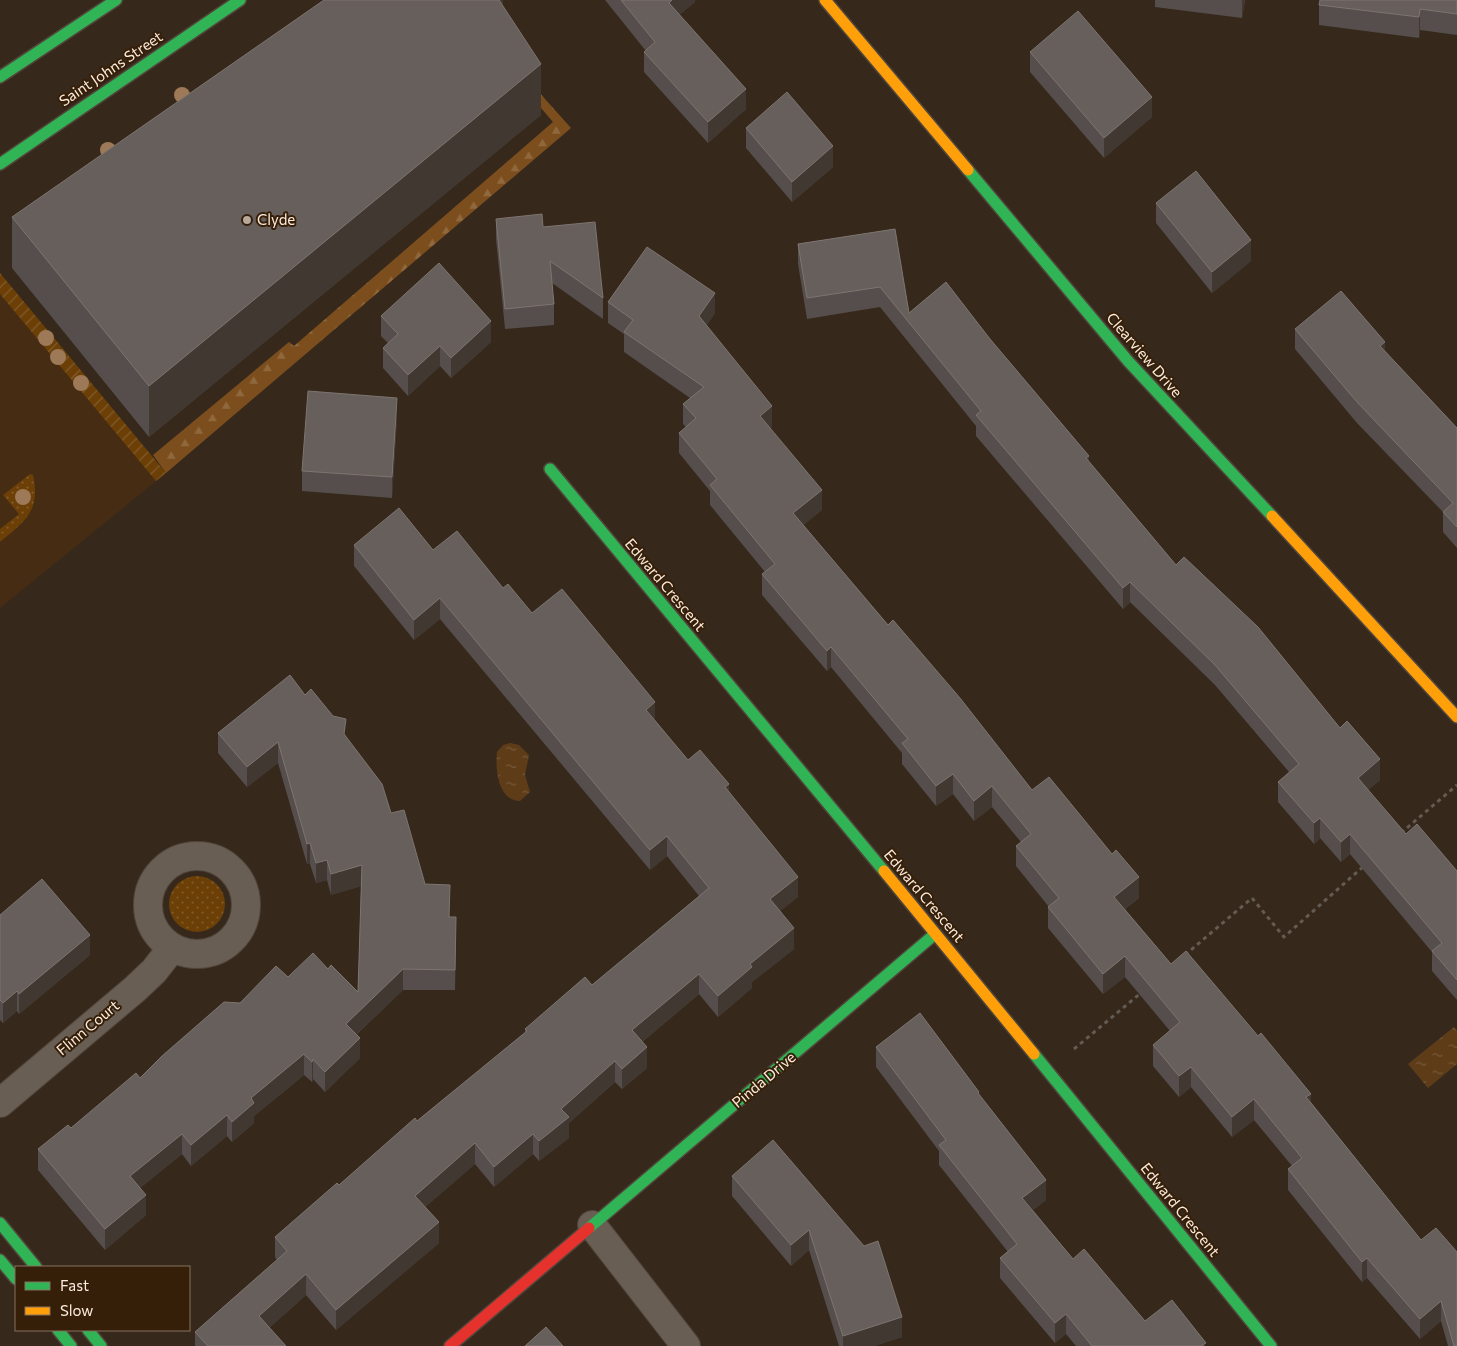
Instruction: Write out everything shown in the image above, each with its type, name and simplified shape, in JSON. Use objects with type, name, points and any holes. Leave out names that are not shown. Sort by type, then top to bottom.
[{"type":"street","points":[[0,77],[116,0]]},
{"type":"street","name":"Saint Johns Street","points":[[0,164],[240,0]]},
{"type":"street","name":"Clearview Drive","points":[[825,0],[1128,361],[1457,717]]},
{"type":"street","name":"Edward Crescent","points":[[550,469],[936,934],[1271,1346]]},
{"type":"street","name":"Pinda Drive","points":[[450,1346],[936,934]]},
{"type":"street","name":"Flinn Court","points":[[0,1103],[135,989],[154,971],[172,948]]},
{"type":"street","points":[[0,1223],[35,1266]]},
{"type":"street","points":[[592,1225],[686,1346]]},
{"type":"street","points":[[0,1260],[15,1278]]},
{"type":"street","points":[[59,1331],[71,1346]]},
{"type":"street","points":[[89,1331],[101,1346]]},
{"type":"path","points":[[1398,836],[1457,785]]},
{"type":"path","points":[[1184,956],[1252,898],[1284,936],[1369,862]]},
{"type":"path","points":[[1070,1052],[1146,988]]},
{"type":"shaded area","points":[[0,273],[166,473],[0,608]]},
{"type":"shaded area","points":[[0,273],[166,473],[156,481],[0,294]]},
{"type":"shaded area","points":[[30,474],[33,475],[35,487],[33,506],[24,521],[0,542],[0,529],[19,514],[3,495]]},
{"type":"shaded area","points":[[191,876],[203,876],[213,880],[221,888],[225,904],[221,920],[213,928],[203,932],[191,932],[181,928],[173,920],[169,910],[169,898],[173,888],[181,880]]},
{"type":"green space","points":[[537,90],[571,128],[166,473],[153,455],[289,342],[294,346],[553,122],[535,101]]},
{"type":"water","points":[[510,743],[519,745],[529,755],[525,775],[530,792],[520,801],[513,800],[507,796],[499,783],[497,752],[503,745]]},
{"type":"water","points":[[1454,1027],[1457,1031],[1457,1064],[1428,1088],[1408,1064]]},
{"type":"building","name":"Clyde","points":[[324,0],[499,0],[541,64],[149,386],[12,217]]},
{"type":"building","points":[[621,0],[672,0],[669,3],[746,89],[708,122],[644,52],[655,42]]},
{"type":"building","points":[[1320,0],[1457,0],[1457,14],[1420,9],[1419,17],[1319,5]]},
{"type":"building","points":[[1078,11],[1152,97],[1104,138],[1030,52]]},
{"type":"building","points":[[787,92],[833,146],[792,182],[746,128]]},
{"type":"building","points":[[1196,171],[1251,240],[1212,272],[1156,203]]},
{"type":"building","points":[[542,214],[543,227],[595,222],[603,298],[550,261],[554,304],[505,309],[496,219]]},
{"type":"building","points":[[895,229],[909,313],[946,282],[990,339],[1089,456],[1086,458],[1176,565],[1184,557],[1258,627],[1340,728],[1347,721],[1380,759],[1358,778],[1406,834],[1417,824],[1457,871],[1457,980],[1432,951],[1442,943],[1350,834],[1341,842],[1320,818],[1314,823],[1278,782],[1299,764],[1215,665],[1130,582],[1123,588],[976,415],[981,411],[880,287],[807,298],[798,244]]},
{"type":"building","points":[[647,247],[715,293],[699,316],[772,406],[760,416],[822,490],[793,513],[888,625],[893,620],[960,698],[1032,790],[1049,777],[1112,854],[1116,850],[1139,877],[1114,897],[1171,964],[1186,951],[1258,1036],[1261,1033],[1311,1094],[1306,1097],[1421,1240],[1436,1228],[1457,1252],[1457,1346],[1454,1346],[1441,1301],[1420,1319],[1367,1258],[1362,1262],[1288,1169],[1302,1158],[1254,1099],[1232,1117],[1191,1067],[1179,1076],[1153,1045],[1180,1022],[1125,956],[1103,974],[1048,907],[1059,898],[1016,846],[1031,834],[992,786],[974,801],[953,774],[936,786],[902,743],[908,739],[831,647],[827,651],[762,574],[775,564],[710,485],[717,479],[679,433],[696,418],[683,404],[704,387],[624,332],[633,320],[608,302]]},
{"type":"building","points":[[439,263],[491,321],[451,358],[440,346],[408,375],[383,348],[398,334],[381,316]]},
{"type":"building","points":[[1341,291],[1385,342],[1380,346],[1457,428],[1457,527],[1443,512],[1453,503],[1357,402],[1295,329]]},
{"type":"building","points":[[308,391],[397,398],[392,477],[302,471]]},
{"type":"building","points":[[399,508],[433,550],[457,531],[503,588],[508,584],[532,613],[562,589],[655,702],[646,710],[688,760],[700,750],[729,784],[725,787],[798,877],[770,899],[794,928],[750,964],[752,967],[718,996],[699,974],[632,1030],[647,1047],[622,1069],[615,1061],[561,1109],[569,1117],[539,1141],[533,1134],[494,1167],[475,1143],[415,1196],[439,1222],[336,1310],[306,1274],[259,1316],[286,1346],[208,1346],[195,1332],[287,1251],[275,1237],[337,1183],[339,1185],[415,1118],[417,1121],[527,1031],[525,1029],[585,977],[592,985],[709,888],[667,836],[650,850],[440,598],[414,620],[354,545]]},
{"type":"building","points":[[290,675],[305,695],[311,689],[333,716],[346,719],[344,734],[382,784],[391,813],[404,810],[425,884],[450,885],[449,917],[456,917],[455,970],[403,969],[346,1024],[360,1038],[325,1072],[313,1059],[312,1062],[304,1054],[251,1098],[254,1103],[232,1122],[227,1115],[191,1145],[182,1134],[130,1176],[146,1195],[105,1229],[38,1149],[68,1125],[71,1128],[136,1073],[140,1078],[162,1056],[224,1002],[240,1003],[276,966],[288,977],[313,953],[328,969],[331,965],[358,992],[362,865],[331,874],[327,860],[316,863],[310,843],[307,844],[278,742],[247,767],[218,733]]},
{"type":"building","points":[[42,879],[90,935],[19,994],[17,991],[3,1003],[0,1000],[0,915]]},
{"type":"building","points":[[920,1013],[978,1093],[1046,1180],[1022,1198],[1073,1259],[1084,1249],[1145,1321],[1172,1300],[1206,1343],[1201,1346],[1092,1346],[1066,1314],[1055,1323],[1000,1258],[1017,1244],[939,1145],[946,1140],[876,1047]]},
{"type":"building","points":[[773,1140],[864,1246],[878,1241],[902,1317],[843,1336],[809,1230],[791,1245],[732,1176]]},
{"type":"building","points":[[546,1327],[563,1346],[525,1346]]},
{"type":"traffic: fast","points":[[0,77],[116,0]]},
{"type":"traffic: fast","points":[[0,164],[240,0]]},
{"type":"traffic: fast","points":[[968,170],[1128,361],[1272,516]]},
{"type":"traffic: fast","points":[[550,469],[884,871]]},
{"type":"traffic: fast","points":[[589,1228],[935,934]]},
{"type":"traffic: fast","points":[[1034,1054],[1271,1346]]},
{"type":"traffic: fast","points":[[0,1223],[35,1266]]},
{"type":"traffic: fast","points":[[0,1260],[15,1278]]},
{"type":"traffic: fast","points":[[59,1331],[71,1346]]},
{"type":"traffic: fast","points":[[89,1331],[101,1346]]},
{"type":"traffic: slow","points":[[825,0],[968,170]]},
{"type":"traffic: slow","points":[[1272,516],[1457,717]]},
{"type":"traffic: slow","points":[[884,871],[1034,1054]]},
{"type":"traffic: jam","points":[[450,1346],[589,1228]]},
{"type":"place","name":"Clyde","points":[[247,220]]}]
